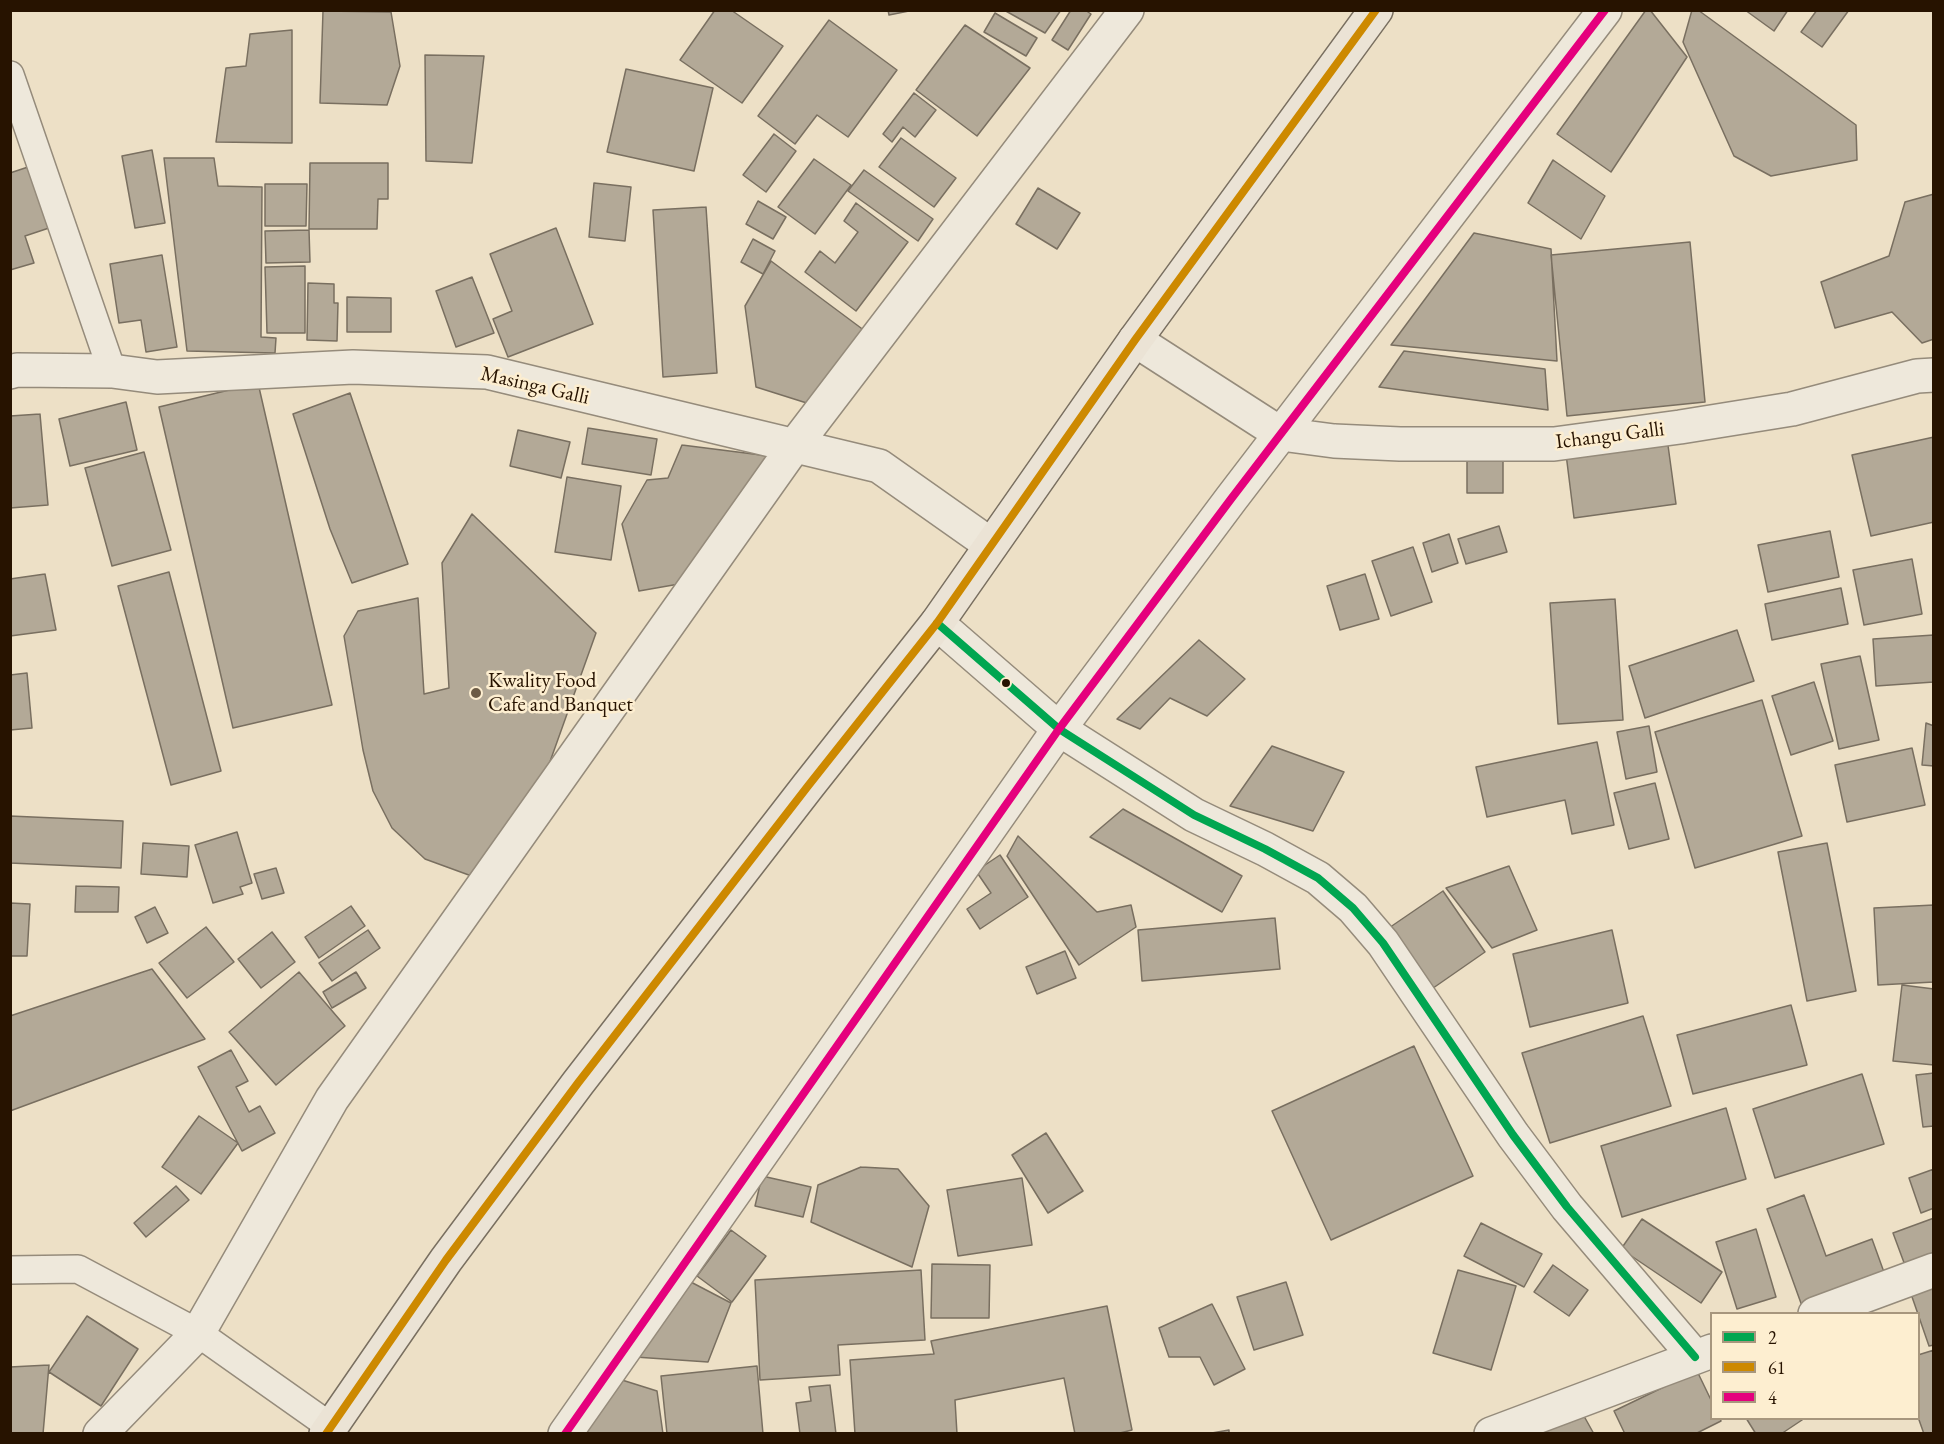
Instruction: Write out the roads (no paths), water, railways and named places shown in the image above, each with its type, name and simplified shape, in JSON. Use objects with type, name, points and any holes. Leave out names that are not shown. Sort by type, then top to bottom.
[{"type":"highway","points":[[328,1430],[446,1260],[572,1092],[937,623],[1135,340],[1376,10]]},
{"type":"street","points":[[100,1434],[198,1333],[332,1099],[795,445],[1127,10]]},
{"type":"street","points":[[565,1434],[1059,729],[1605,10]]},
{"type":"street","points":[[1135,340],[1281,434]]},
{"type":"street","name":"Masinga Galli","points":[[10,372],[17,370],[112,371],[157,377],[353,367],[487,372],[879,466],[992,545]]},
{"type":"street","name":"Ichangu Galli","points":[[1281,434],[1334,441],[1378,443],[1554,444],[1792,409],[1917,376],[1934,375]]},
{"type":"street","points":[[937,623],[1059,729],[1194,814],[1318,878],[1353,908],[1383,944],[1513,1135],[1567,1207],[1703,1354],[1491,1434]]},
{"type":"street","points":[[1820,1312],[1934,1270]]},
{"type":"lane","points":[[10,75],[112,371]]},
{"type":"lane","points":[[10,1270],[78,1269],[198,1333],[328,1430]]},
{"type":"place","name":"Kwality Food Cafe and Banquet","points":[[476,693]]}]
